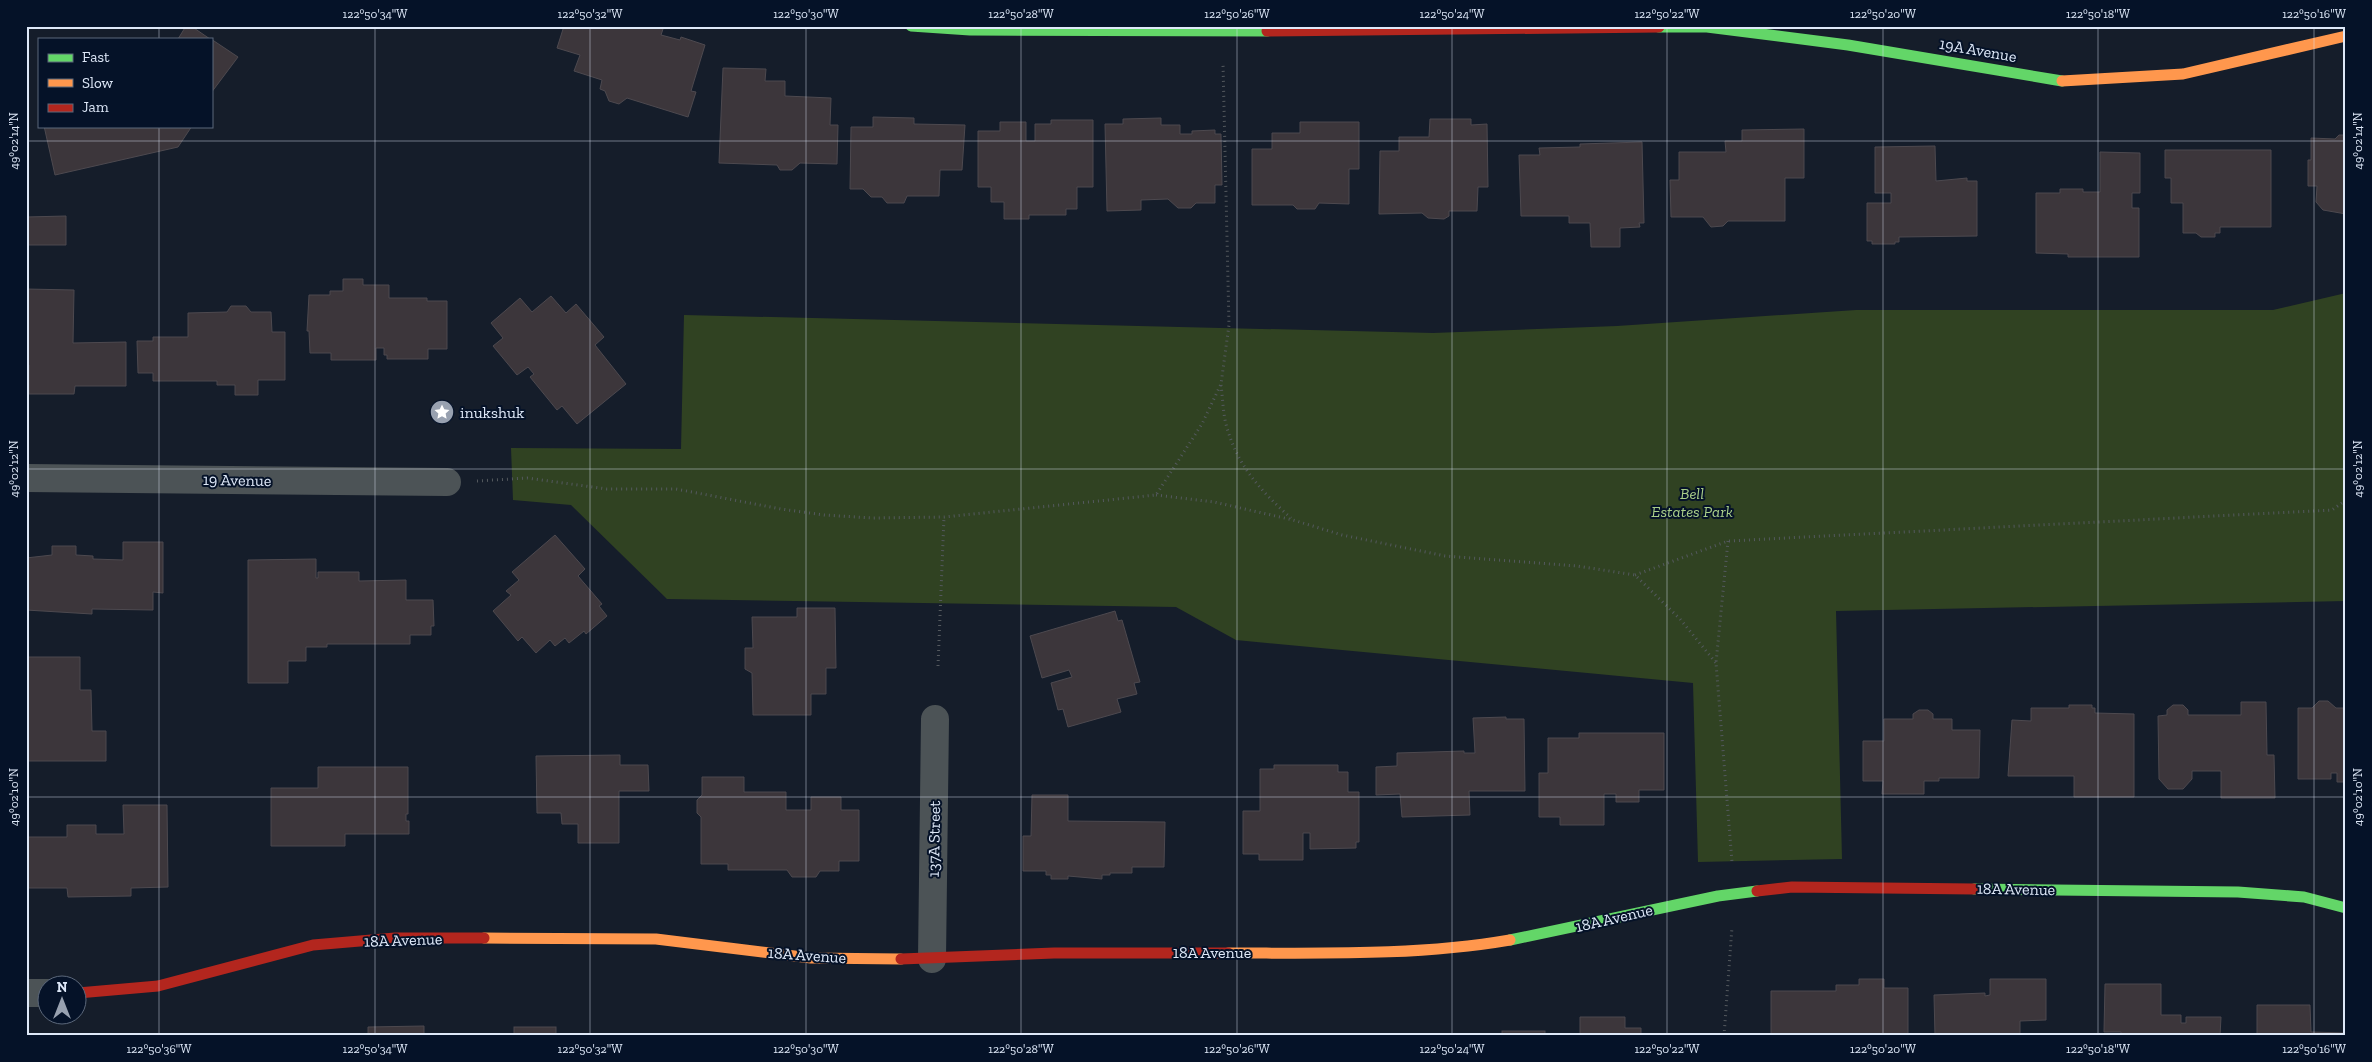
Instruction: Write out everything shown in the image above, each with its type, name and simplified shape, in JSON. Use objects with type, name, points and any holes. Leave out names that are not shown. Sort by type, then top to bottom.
[{"type":"street","name":"19A Avenue","points":[[911,26],[970,30],[1707,27],[1848,44],[2064,81],[2183,74],[2346,36]]},
{"type":"street","name":"19 Avenue","points":[[26,478],[447,482]]},
{"type":"street","name":"137A Street","points":[[932,959],[935,719]]},
{"type":"street","name":"18A Avenue","points":[[88,992],[158,986],[313,945],[395,938],[656,939],[810,958],[932,959],[1054,953],[1372,953],[1462,948],[1550,933],[1718,896],[1792,887],[2238,892],[2304,897],[2346,908]]},
{"type":"path","points":[[1222,29],[1229,325],[1221,384],[1227,430],[1242,466],[1264,494],[1293,520]]},
{"type":"path","points":[[1156,495],[1202,424],[1221,384]]},
{"type":"path","points":[[447,482],[527,478],[607,489],[676,489],[824,515],[873,518],[944,517],[1156,495],[1214,502],[1293,520],[1342,535],[1445,556],[1577,566],[1635,575],[1728,541],[2332,510],[2346,500]]},
{"type":"path","points":[[938,666],[944,517]]},
{"type":"path","points":[[1728,541],[1716,663],[1732,864]]},
{"type":"path","points":[[1635,575],[1680,619],[1716,663]]},
{"type":"path","points":[[1724,1036],[1732,922]]},
{"type":"green space","name":"Bell Estates Park","points":[[2346,293],[2346,601],[1836,611],[1842,859],[1698,862],[1693,683],[1236,640],[1176,607],[667,599],[571,505],[513,500],[511,448],[681,449],[684,315],[1433,333],[1617,326],[1856,310],[2273,310]]},
{"type":"building","points":[[186,26],[191,26],[209,38],[179,38]]},
{"type":"building","points":[[564,26],[639,28],[640,26],[664,26],[661,35],[680,40],[681,37],[705,45],[691,91],[696,92],[688,117],[627,98],[619,104],[609,101],[605,91],[600,89],[602,80],[574,71],[580,55],[557,48]]},
{"type":"building","points":[[212,40],[238,57],[212,92]]},
{"type":"building","points":[[723,68],[766,69],[765,81],[785,81],[785,96],[831,98],[830,125],[838,125],[837,164],[800,163],[792,170],[780,170],[777,165],[719,163]]},
{"type":"building","points":[[873,117],[914,118],[914,124],[965,125],[962,170],[940,170],[939,196],[907,196],[904,203],[887,203],[882,197],[871,197],[863,189],[850,189],[851,127],[873,127]]},
{"type":"building","points":[[1161,118],[1161,125],[1180,125],[1180,134],[1192,134],[1192,131],[1215,130],[1215,134],[1221,134],[1222,185],[1215,185],[1215,203],[1196,203],[1191,208],[1178,208],[1168,199],[1141,200],[1141,210],[1107,211],[1105,124],[1123,124],[1123,119]]},
{"type":"building","points":[[1430,119],[1471,119],[1471,125],[1487,124],[1488,187],[1478,187],[1477,211],[1449,211],[1449,216],[1444,219],[1428,218],[1422,213],[1379,214],[1380,151],[1399,151],[1399,137],[1429,137]]},
{"type":"building","points":[[1051,120],[1093,120],[1093,187],[1077,187],[1077,209],[1066,209],[1066,215],[1029,215],[1029,219],[1004,219],[1004,202],[991,202],[991,187],[978,187],[978,131],[1000,131],[1000,122],[1026,122],[1026,141],[1035,141],[1035,124],[1051,124]]},
{"type":"building","points":[[1300,122],[1359,122],[1359,169],[1349,169],[1349,204],[1319,203],[1315,209],[1297,209],[1293,205],[1252,205],[1252,149],[1272,149],[1272,133],[1300,133]]},
{"type":"building","points":[[44,128],[191,128],[178,147],[55,175]]},
{"type":"building","points":[[1804,129],[1804,178],[1785,178],[1785,221],[1728,221],[1723,226],[1711,227],[1703,217],[1671,217],[1670,180],[1679,180],[1679,152],[1726,152],[1725,141],[1742,141],[1742,130]]},
{"type":"building","points":[[2339,135],[2346,135],[2346,214],[2323,210],[2316,202],[2317,186],[2308,186],[2308,160],[2311,160],[2311,138],[2335,139]]},
{"type":"building","points":[[1642,142],[1644,223],[1639,223],[1640,227],[1620,228],[1620,247],[1591,247],[1590,223],[1569,223],[1569,216],[1521,216],[1519,155],[1540,155],[1539,148],[1580,147],[1580,144]]},
{"type":"building","points":[[1935,146],[1936,181],[1967,178],[1967,181],[1977,181],[1977,236],[1899,237],[1899,242],[1895,242],[1895,244],[1872,244],[1872,241],[1867,241],[1867,203],[1891,203],[1891,193],[1875,193],[1875,147]]},
{"type":"building","points":[[2165,150],[2271,150],[2271,227],[2220,227],[2220,233],[2215,233],[2215,237],[2201,237],[2196,233],[2183,233],[2183,203],[2171,203],[2171,178],[2165,178]]},
{"type":"building","points":[[2100,152],[2140,153],[2140,193],[2132,193],[2132,208],[2139,208],[2139,257],[2068,257],[2068,254],[2036,253],[2036,193],[2060,193],[2060,189],[2083,189],[2083,192],[2100,192]]},
{"type":"building","points":[[66,216],[66,245],[26,245],[26,217]]},
{"type":"building","points":[[343,279],[363,279],[363,285],[389,285],[389,298],[427,298],[427,301],[447,301],[447,349],[428,349],[428,359],[387,359],[387,355],[384,355],[384,348],[376,348],[376,360],[331,360],[331,353],[310,353],[309,331],[307,331],[309,295],[330,295],[330,291],[343,291]]},
{"type":"building","points":[[26,289],[74,290],[73,343],[126,342],[126,386],[75,386],[74,394],[29,394],[29,365],[26,365]]},
{"type":"building","points":[[551,296],[566,313],[576,304],[604,337],[595,345],[626,384],[577,424],[562,406],[557,410],[530,377],[534,374],[528,367],[517,375],[493,346],[503,338],[491,323],[520,298],[532,312]]},
{"type":"building","points":[[231,306],[246,306],[251,312],[271,312],[272,332],[285,332],[285,380],[258,380],[258,395],[235,395],[235,385],[217,385],[217,381],[153,381],[153,373],[138,373],[137,341],[153,341],[153,337],[188,337],[188,313],[227,312]]},
{"type":"building","points":[[555,535],[585,569],[578,576],[602,604],[599,606],[607,616],[586,634],[584,631],[569,643],[565,638],[555,646],[550,640],[536,653],[522,637],[518,641],[493,611],[511,595],[506,591],[519,580],[512,572]]},
{"type":"building","points":[[123,542],[163,542],[163,593],[153,592],[153,610],[92,609],[92,614],[26,610],[26,558],[52,555],[52,546],[76,546],[76,555],[93,556],[93,559],[123,560]]},
{"type":"building","points":[[316,559],[316,578],[318,578],[318,572],[359,572],[359,581],[406,580],[406,600],[433,600],[434,626],[431,626],[431,635],[410,635],[410,644],[327,644],[327,647],[306,647],[306,661],[288,661],[288,683],[248,683],[248,560]]},
{"type":"building","points":[[797,608],[835,608],[836,668],[826,668],[826,694],[811,694],[811,715],[753,715],[752,673],[745,669],[745,648],[753,648],[752,617],[797,617]]},
{"type":"building","points":[[1115,611],[1118,621],[1122,620],[1140,682],[1134,683],[1137,694],[1117,699],[1121,712],[1068,727],[1063,709],[1058,710],[1051,683],[1072,677],[1069,670],[1042,678],[1030,636]]},
{"type":"building","points":[[26,657],[80,657],[80,690],[91,690],[92,731],[106,731],[106,761],[26,761]]},
{"type":"building","points":[[2319,701],[2328,701],[2336,708],[2346,708],[2346,782],[2337,782],[2337,773],[2331,773],[2331,779],[2298,779],[2298,708],[2312,708]]},
{"type":"building","points":[[2241,702],[2266,702],[2267,755],[2274,755],[2275,798],[2221,798],[2221,771],[2192,771],[2192,779],[2183,789],[2168,789],[2159,779],[2158,716],[2167,715],[2167,710],[2173,705],[2183,705],[2188,710],[2188,715],[2241,715]]},
{"type":"building","points":[[2069,705],[2092,705],[2092,708],[2095,708],[2095,713],[2134,714],[2134,797],[2074,797],[2074,776],[2008,776],[2012,720],[2031,721],[2031,708],[2069,708]]},
{"type":"building","points":[[1919,710],[1928,710],[1933,714],[1933,719],[1952,719],[1952,730],[1980,730],[1979,778],[1939,778],[1939,781],[1924,781],[1924,794],[1882,794],[1883,781],[1863,781],[1863,741],[1884,741],[1884,719],[1913,719],[1913,714]]},
{"type":"building","points":[[1506,717],[1506,719],[1524,719],[1525,791],[1469,791],[1470,815],[1402,817],[1400,794],[1376,795],[1376,767],[1397,766],[1397,753],[1464,751],[1464,753],[1475,753],[1473,718]]},
{"type":"building","points":[[1579,733],[1664,733],[1664,790],[1639,790],[1639,802],[1616,802],[1616,794],[1604,794],[1604,825],[1560,825],[1560,817],[1539,817],[1539,773],[1548,773],[1548,738],[1579,738]]},
{"type":"building","points":[[620,755],[620,765],[648,765],[649,791],[619,791],[619,843],[578,843],[578,824],[562,824],[561,813],[537,813],[536,756]]},
{"type":"building","points":[[1274,765],[1338,765],[1338,772],[1348,772],[1348,792],[1359,792],[1359,842],[1356,842],[1356,848],[1310,849],[1310,833],[1303,833],[1303,860],[1259,860],[1259,854],[1243,854],[1243,811],[1260,811],[1260,769],[1274,769]]},
{"type":"building","points":[[318,767],[408,767],[408,814],[406,814],[406,821],[409,821],[409,834],[345,834],[345,846],[271,846],[271,788],[318,788]]},
{"type":"building","points":[[702,777],[744,777],[744,792],[786,792],[786,810],[811,810],[811,797],[841,797],[841,810],[859,810],[859,861],[839,861],[839,871],[820,871],[816,877],[792,877],[787,870],[728,870],[728,864],[701,864],[701,817],[697,813],[697,800],[702,795]]},
{"type":"building","points":[[1032,795],[1068,795],[1068,821],[1165,822],[1164,867],[1132,867],[1132,873],[1110,873],[1110,875],[1102,875],[1102,879],[1068,876],[1068,879],[1051,879],[1051,875],[1046,875],[1046,871],[1023,871],[1023,836],[1031,836]]},
{"type":"building","points":[[123,805],[167,805],[168,887],[131,888],[131,896],[68,897],[67,888],[26,888],[26,837],[67,837],[67,825],[96,825],[96,834],[124,834]]},
{"type":"building","points":[[1859,979],[1884,979],[1884,988],[1908,988],[1908,1036],[1771,1036],[1771,991],[1836,991],[1836,985],[1859,985]]},
{"type":"building","points":[[1990,979],[2046,979],[2046,1020],[2020,1021],[2020,1036],[1935,1036],[1934,995],[1985,993],[1985,996],[1990,995]]},
{"type":"building","points":[[2105,984],[2161,984],[2161,1015],[2181,1015],[2181,1023],[2186,1023],[2186,1017],[2221,1017],[2220,1036],[2121,1036],[2121,1032],[2104,1032]]},
{"type":"building","points":[[2257,1005],[2310,1005],[2311,1032],[2345,1033],[2346,1027],[2346,1036],[2257,1036]]},
{"type":"building","points":[[1580,1017],[1625,1017],[1625,1028],[1641,1028],[1641,1036],[1580,1036]]},
{"type":"building","points":[[424,1026],[424,1036],[368,1036],[368,1027]]},
{"type":"building","points":[[514,1027],[556,1027],[556,1036],[514,1036]]},
{"type":"building","points":[[1502,1031],[1545,1031],[1545,1036],[1502,1036]]},
{"type":"traffic: fast","points":[[911,26],[970,30],[1267,31]]},
{"type":"traffic: fast","points":[[1659,27],[1707,27],[1848,45],[2062,81]]},
{"type":"traffic: fast","points":[[1974,889],[2238,892],[2304,897],[2346,908]]},
{"type":"traffic: fast","points":[[1510,940],[1718,896],[1757,891]]},
{"type":"traffic: slow","points":[[2062,81],[2183,74],[2346,36]]},
{"type":"traffic: slow","points":[[484,938],[656,939],[811,958],[901,959]]},
{"type":"traffic: slow","points":[[1228,953],[1405,951],[1440,949],[1510,940]]},
{"type":"traffic: jam","points":[[1267,31],[1659,27]]},
{"type":"traffic: jam","points":[[1757,891],[1792,887],[1974,889]]},
{"type":"traffic: jam","points":[[88,992],[158,986],[313,945],[395,938],[484,938]]},
{"type":"traffic: jam","points":[[901,959],[1054,953],[1228,953]]},
{"type":"place","name":"inukshuk","points":[[442,412]]}]
